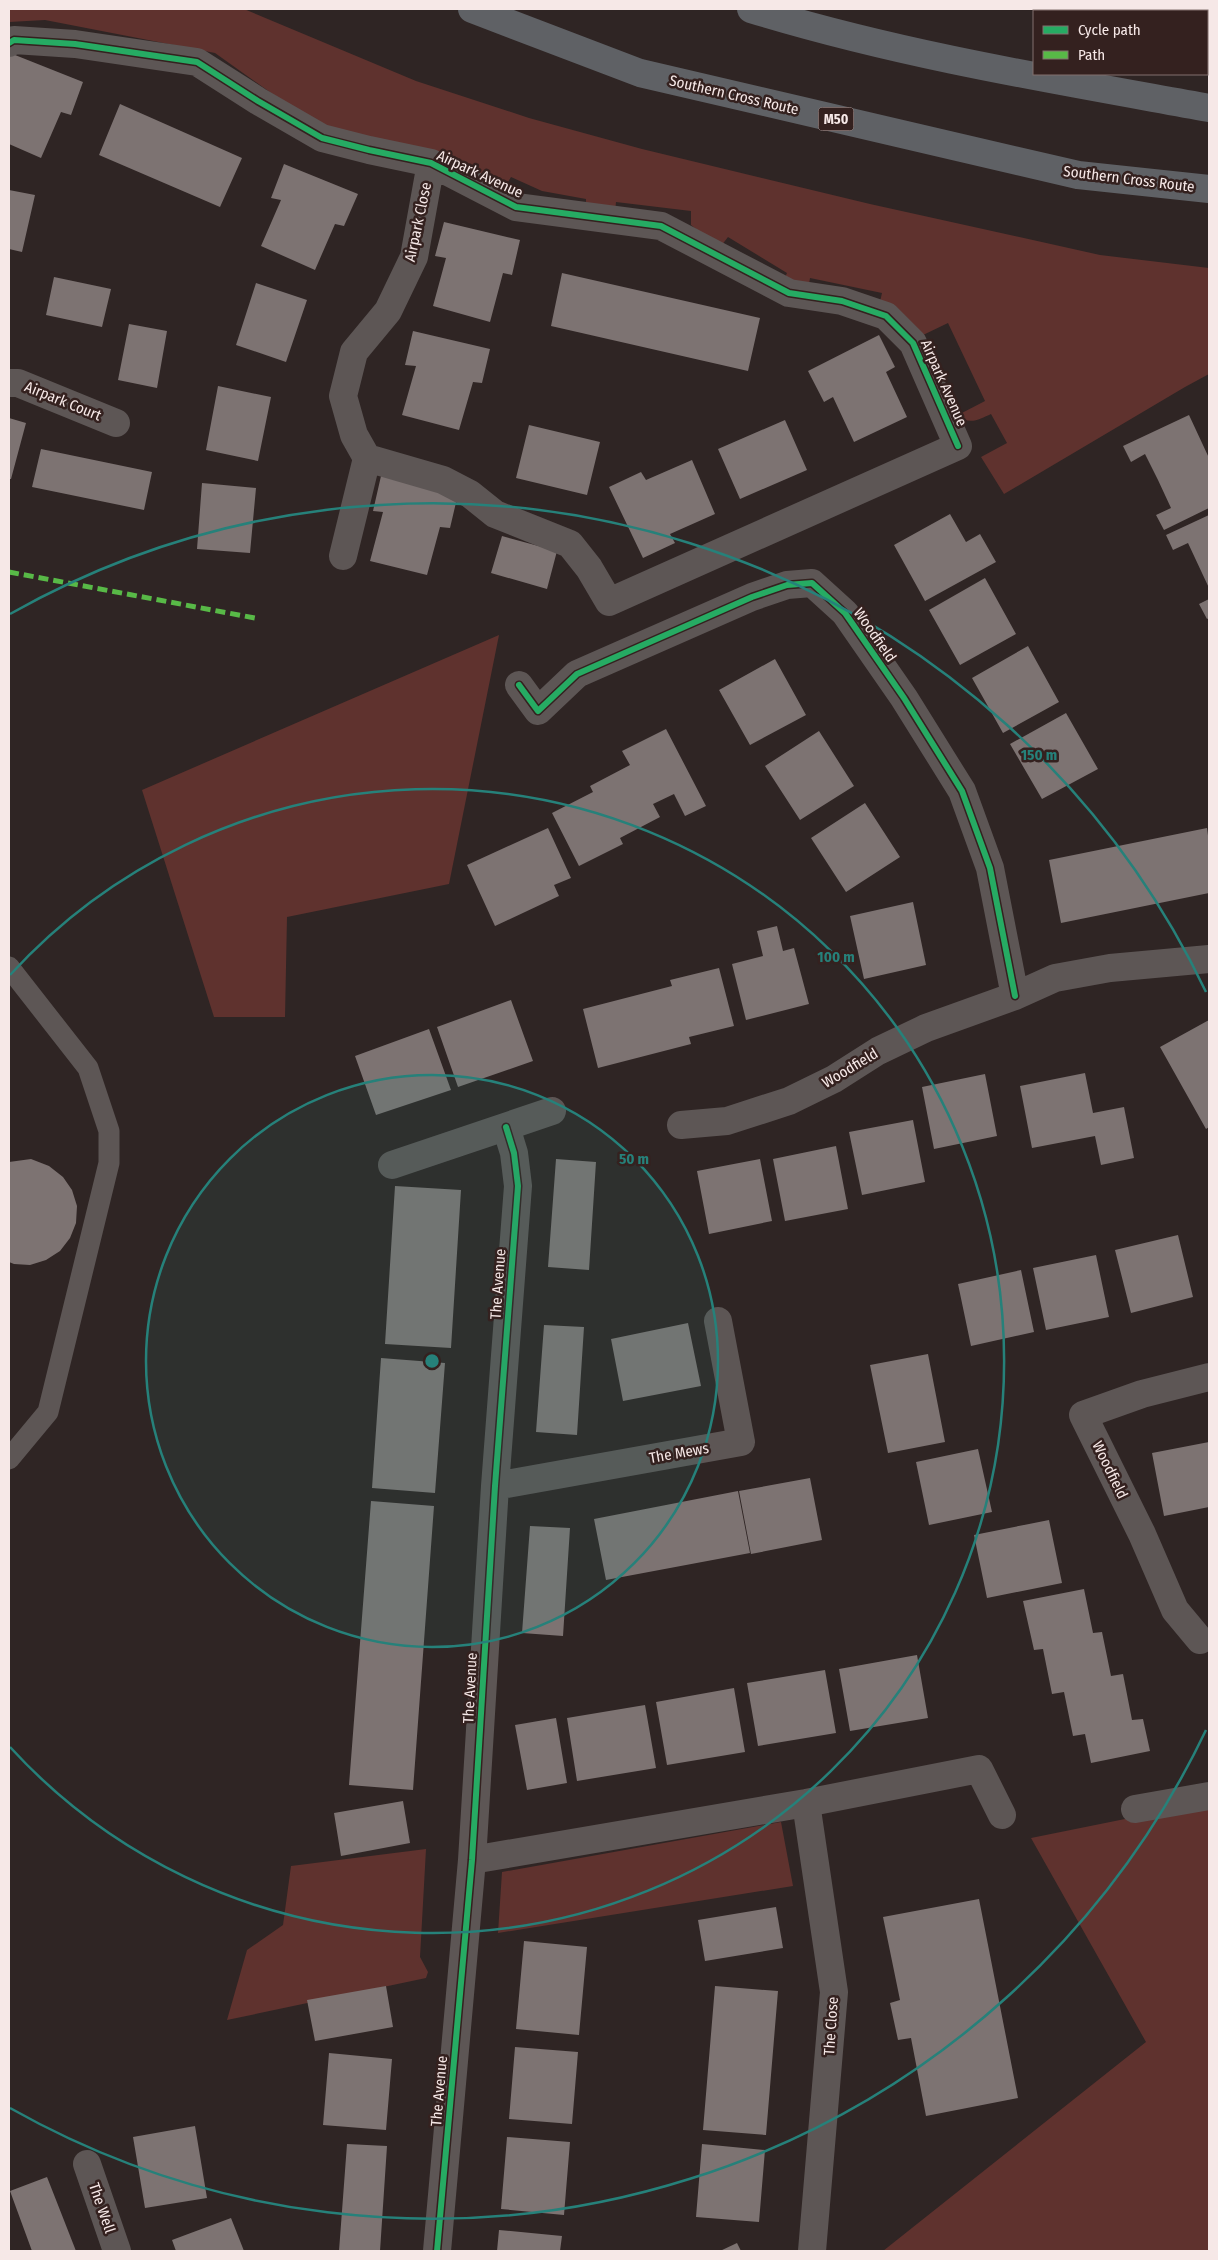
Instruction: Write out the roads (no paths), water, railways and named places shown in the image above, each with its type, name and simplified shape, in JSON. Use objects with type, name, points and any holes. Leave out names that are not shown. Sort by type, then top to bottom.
[{"type":"highway","name":"Southern Cross Route","points":[[472,9],[640,73],[1078,175],[1209,189]]},
{"type":"highway","points":[[751,9],[802,24],[962,63],[1209,108]]},
{"type":"street","name":"Airpark Avenue","points":[[9,43],[14,40],[75,44],[197,62],[258,101],[322,138],[430,163],[516,207],[661,226],[789,293],[842,301],[886,316],[914,343],[958,446],[608,602],[589,568],[570,544],[496,514],[470,494],[443,480],[366,458]]},
{"type":"street","name":"Airpark Close","points":[[366,458],[354,435],[343,396],[354,352],[388,311],[414,257],[430,163]]},
{"type":"street","name":"Airpark Court","points":[[9,383],[18,383],[116,423]]},
{"type":"street","points":[[343,556],[366,458]]},
{"type":"street","name":"Woodfield","points":[[519,685],[538,711],[577,674],[752,597],[787,585],[812,583],[845,613],[904,698],[962,791],[990,868],[1015,996]]},
{"type":"street","name":"Woodfield","points":[[681,1125],[727,1121],[789,1101],[834,1079],[886,1047],[926,1028],[1015,996],[1055,978],[1110,968],[1209,959]]},
{"type":"street","points":[[392,1165],[552,1111]]},
{"type":"street","name":"The Avenue","points":[[437,2251],[472,1860],[495,1486],[518,1186],[514,1153],[506,1127]]},
{"type":"street","name":"The Mews","points":[[495,1486],[741,1442],[718,1321]]},
{"type":"street","name":"Woodfield","points":[[1200,1640],[1175,1610],[1142,1534],[1083,1415],[1142,1394],[1209,1377]]},
{"type":"street","points":[[472,1860],[806,1802],[980,1769],[1002,1814]]},
{"type":"street","points":[[1135,1810],[1209,1796]]},
{"type":"street","name":"The Close","points":[[806,1802],[834,1992],[812,2251]]},
{"type":"street","name":"The Well","points":[[87,2164],[117,2251]]},
{"type":"lane","points":[[9,968],[88,1068],[109,1130],[109,1163],[48,1412],[9,1458]]}]
